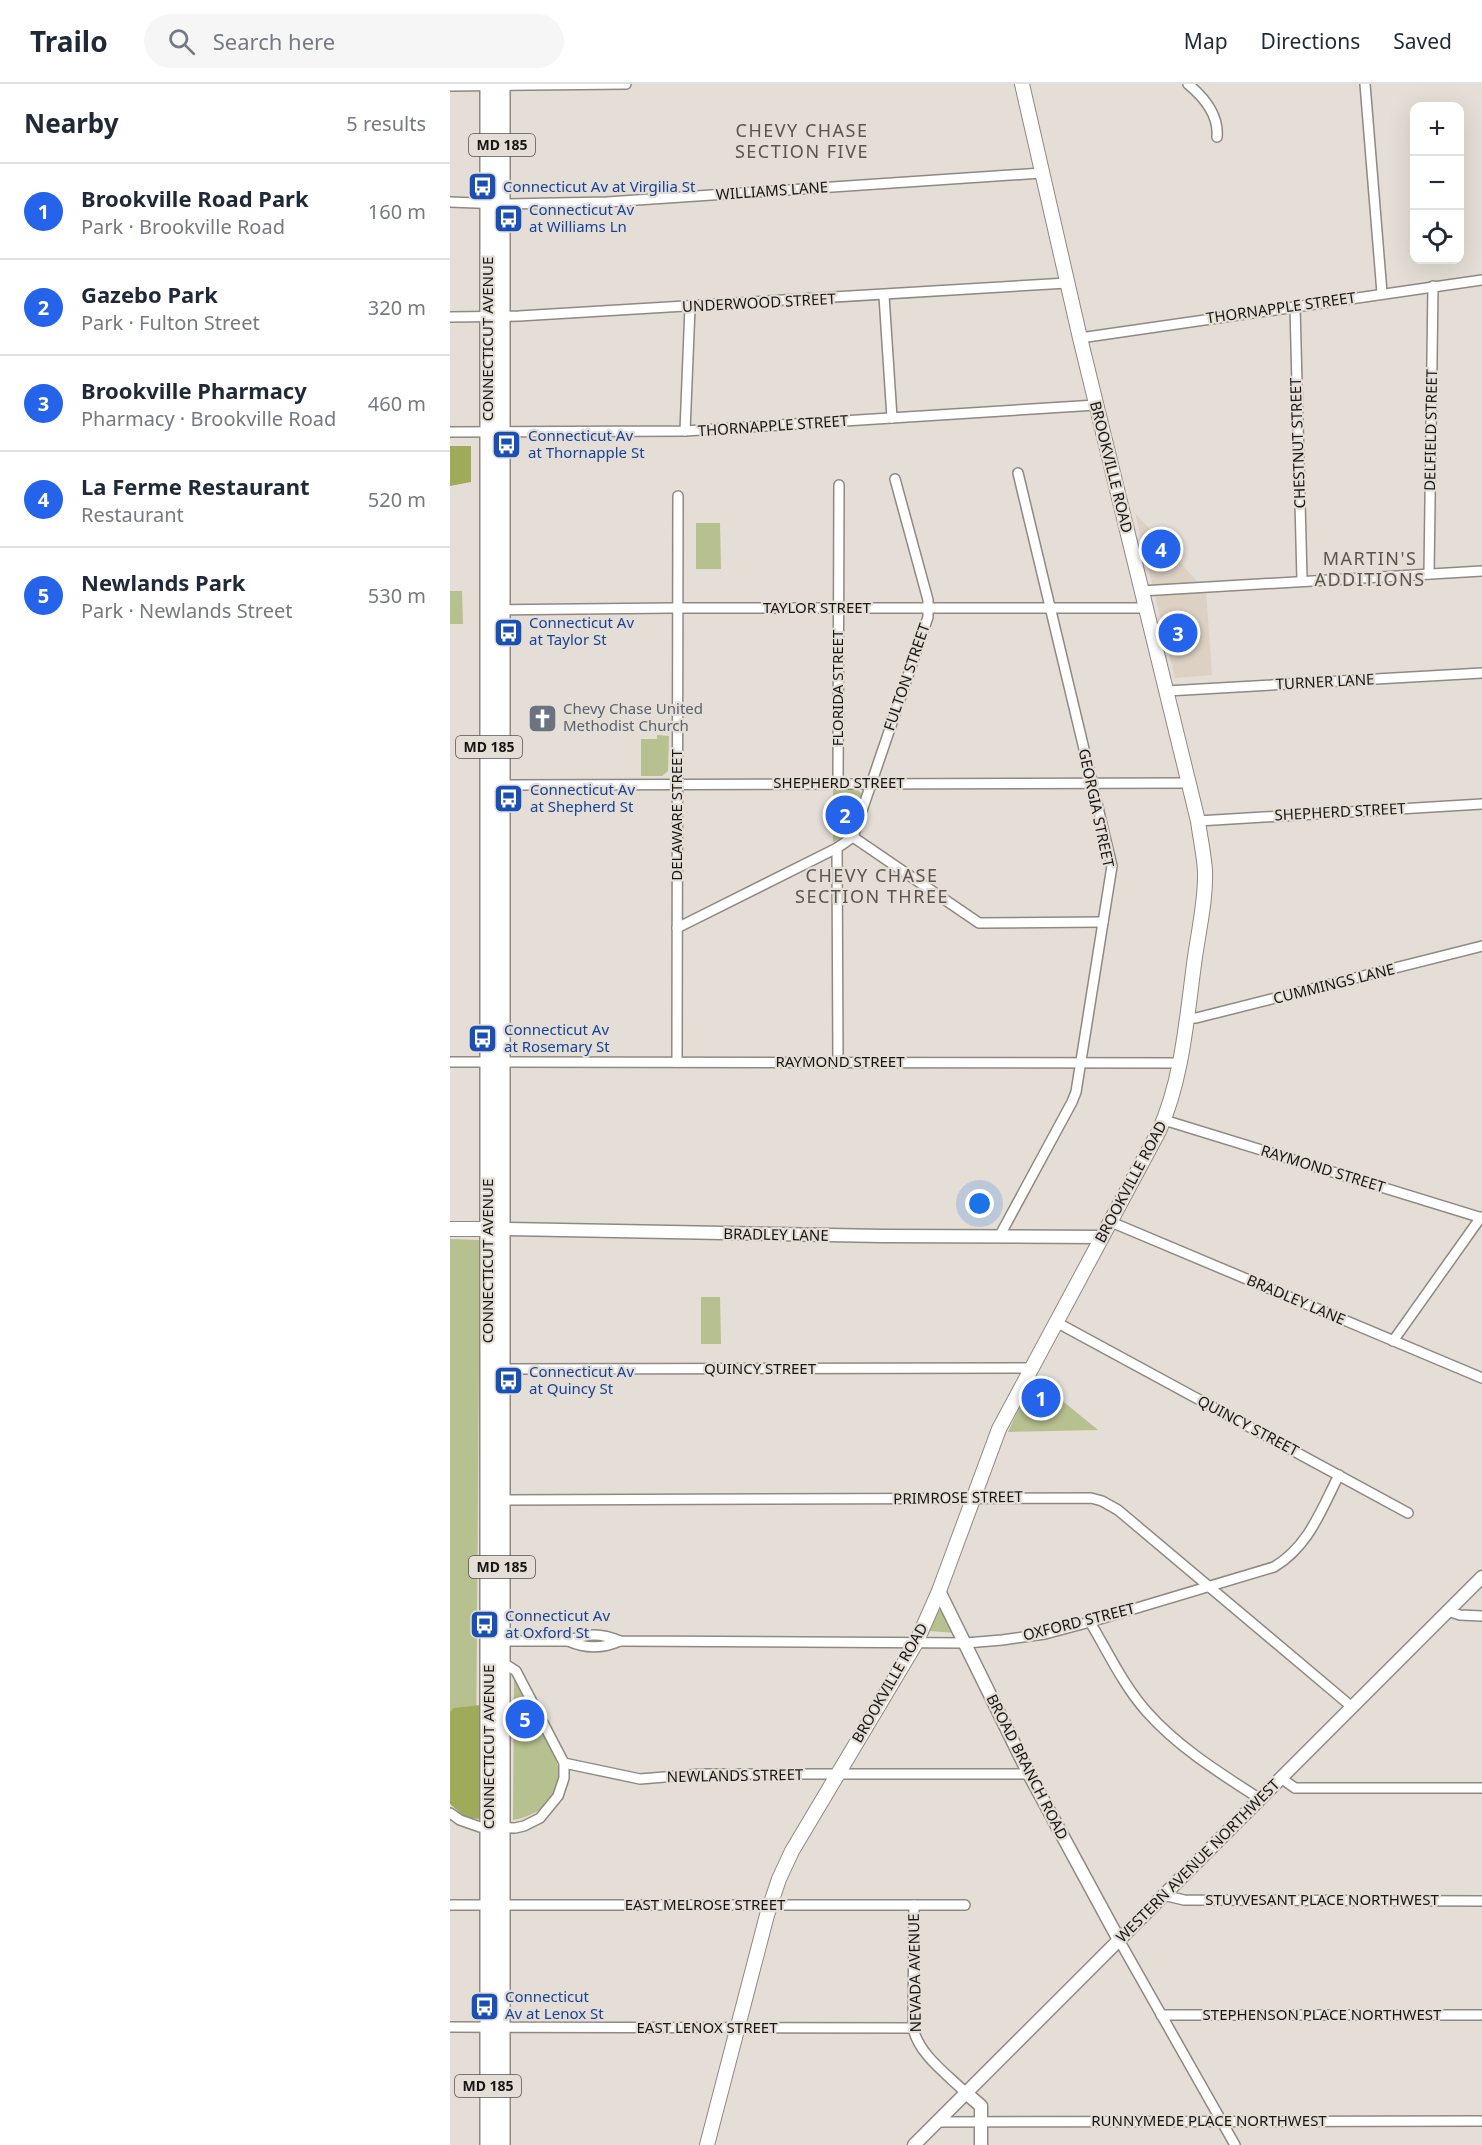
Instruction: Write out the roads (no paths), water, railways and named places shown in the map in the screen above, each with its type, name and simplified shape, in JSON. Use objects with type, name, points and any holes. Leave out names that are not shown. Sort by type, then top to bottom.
[{"type":"main road","name":"BROOKVILLE ROAD","points":[[707,2145],[770,1905],[788,1859],[916,1643],[939,1591],[995,1439],[1164,1120],[1173,1091],[1186,1018],[1204,888],[1203,855],[1198,821],[1080,338],[1022,84]]},
{"type":"main road","name":"CONNECTICUT AVENUE","points":[[488,2145],[495,2027],[496,1906],[495,85]]},
{"type":"main road","name":"BRADLEY LANE","points":[[450,1229],[495,1229]]},
{"type":"main road","name":"CONNECTICUT AVENUE","points":[[495,1641],[502,1662],[496,1828]]},
{"type":"main road","name":"CONNECTICUT AVENUE","points":[[495,2027],[502,2145]]},
{"type":"street","points":[[450,86],[626,84]]},
{"type":"street","points":[[1188,84],[1205,100],[1214,116],[1218,127],[1217,137]]},
{"type":"street","points":[[1365,84],[1382,293]]},
{"type":"street","name":"WILLIAMS LANE","points":[[450,202],[570,203],[673,198],[1042,173]]},
{"type":"street","name":"THORNAPPLE STREET","points":[[1080,338],[1482,280]]},
{"type":"street","name":"UNDERWOOD STREET","points":[[450,317],[495,317],[884,296],[1067,283]]},
{"type":"street","name":"DELFIELD STREET","points":[[1429,574],[1432,286]]},
{"type":"street","points":[[884,296],[892,418]]},
{"type":"street","points":[[685,431],[690,306]]},
{"type":"street","name":"CHESTNUT STREET","points":[[1294,306],[1302,580]]},
{"type":"street","name":"THORNAPPLE STREET","points":[[450,432],[685,431],[1096,405]]},
{"type":"street","name":"GEORGIA STREET","points":[[999,1237],[1072,1102],[1081,1062],[1112,866],[1018,473]]},
{"type":"street","name":"FULTON STREET","points":[[853,837],[928,617],[928,608],[895,479]]},
{"type":"street","name":"FLORIDA STREET","points":[[838,485],[838,783]]},
{"type":"street","name":"DELAWARE STREET","points":[[677,1062],[678,496]]},
{"type":"street","points":[[1142,591],[1482,571]]},
{"type":"street","name":"TAYLOR STREET","points":[[495,610],[1146,608]]},
{"type":"street","name":"TURNER LANE","points":[[1167,691],[1482,673]]},
{"type":"street","name":"SHEPHERD STREET","points":[[495,785],[1189,783]]},
{"type":"street","name":"SHEPHERD STREET","points":[[1198,821],[1482,804]]},
{"type":"street","points":[[677,928],[837,848],[853,837],[979,923],[1103,922]]},
{"type":"street","points":[[837,848],[838,1062]]},
{"type":"street","name":"CUMMINGS LANE","points":[[1186,1018],[1206,1016],[1482,946]]},
{"type":"street","name":"RAYMOND STREET","points":[[450,1062],[1179,1063]]},
{"type":"street","name":"RAYMOND STREET","points":[[1164,1120],[1481,1217]]},
{"type":"street","points":[[1393,1341],[1481,1217]]},
{"type":"street","name":"BRADLEY LANE","points":[[1110,1222],[1482,1378]]},
{"type":"street","name":"BRADLEY LANE","points":[[495,1229],[1102,1237]]},
{"type":"street","name":"QUINCY STREET","points":[[1056,1322],[1408,1513]]},
{"type":"street","name":"QUINCY STREET","points":[[495,1369],[1031,1368]]},
{"type":"street","name":"OXFORD STREET","points":[[495,1641],[567,1641],[589,1634],[600,1634],[620,1641],[966,1643],[1030,1636],[1089,1622],[1274,1567],[1292,1555],[1306,1538],[1339,1475]]},
{"type":"street","name":"PRIMROSE STREET","points":[[495,1500],[972,1499],[1081,1496],[1102,1501],[1118,1510],[1352,1707]]},
{"type":"street","name":"WESTERN AVENUE NORTHWEST","points":[[914,2145],[1482,1577]]},
{"type":"street","name":"BROAD BRANCH ROAD","points":[[939,1591],[1029,1774],[1119,1940]]},
{"type":"street","points":[[1448,1611],[1460,1615],[1482,1616]]},
{"type":"street","points":[[1089,1622],[1129,1689],[1159,1725],[1194,1756],[1260,1799]]},
{"type":"street","points":[[450,1813],[468,1824],[496,1828],[524,1826],[546,1813],[562,1786],[564,1763],[516,1671],[502,1662]]},
{"type":"street","name":"NEWLANDS STREET","points":[[564,1763],[640,1779],[693,1774],[1029,1774]]},
{"type":"street","points":[[1281,1778],[1295,1788],[1482,1788]]},
{"type":"street","name":"STUYVESANT PLACE NORTHWEST","points":[[1163,1895],[1184,1900],[1482,1901]]},
{"type":"street","name":"EAST MELROSE STREET","points":[[450,1905],[965,1905]]},
{"type":"street","name":"NEVADA AVENUE","points":[[914,1905],[913,2028],[916,2040],[921,2049],[966,2093]]},
{"type":"street","points":[[1119,1940],[1235,2145]]},
{"type":"street","name":"STEPHENSON PLACE NORTHWEST","points":[[1161,2015],[1482,2015]]},
{"type":"street","name":"EAST LENOX STREET","points":[[450,2027],[913,2028]]},
{"type":"street","points":[[966,2093],[981,2106],[981,2145]]},
{"type":"street","name":"RUNNYMEDE PLACE NORTHWEST","points":[[936,2122],[1482,2121]]},
{"type":"place","name":"Connecticut Av at Virgilia St","points":[[482,187]]},
{"type":"place","name":"Connecticut Av at Williams Ln","points":[[508,219]]},
{"type":"place","name":"Connecticut Av at Thornapple St","points":[[507,445]]},
{"type":"place","name":"La Ferme Restaurant","points":[[1161,549]]},
{"type":"place","name":"Connecticut Av at Taylor St","points":[[508,632]]},
{"type":"place","name":"Brookville Pharmacy","points":[[1178,633]]},
{"type":"place","name":"Chevy Chase United Methodist Church","points":[[542,718]]},
{"type":"place","name":"Connecticut Av at Shepherd St","points":[[509,799]]},
{"type":"place","name":"Gazebo Park","points":[[845,815]]},
{"type":"place","name":"Connecticut Av at Rosemary St","points":[[483,1039]]},
{"type":"place","name":"Connecticut Av at Quincy St","points":[[508,1381]]},
{"type":"place","name":"Brookville Road Park","points":[[1041,1398]]},
{"type":"place","name":"Connecticut Av at Oxford St","points":[[484,1625]]},
{"type":"place","name":"Newlands Park","points":[[525,1719]]},
{"type":"place","name":"Connecticut Av at Lenox St","points":[[484,2006]]},
{"type":"district","name":"CHEVY CHASE SECTION FIVE","points":[[802,141]]},
{"type":"district","name":"MARTIN'S ADDITIONS","points":[[1370,569]]},
{"type":"district","name":"CHEVY CHASE SECTION THREE","points":[[872,886]]}]
